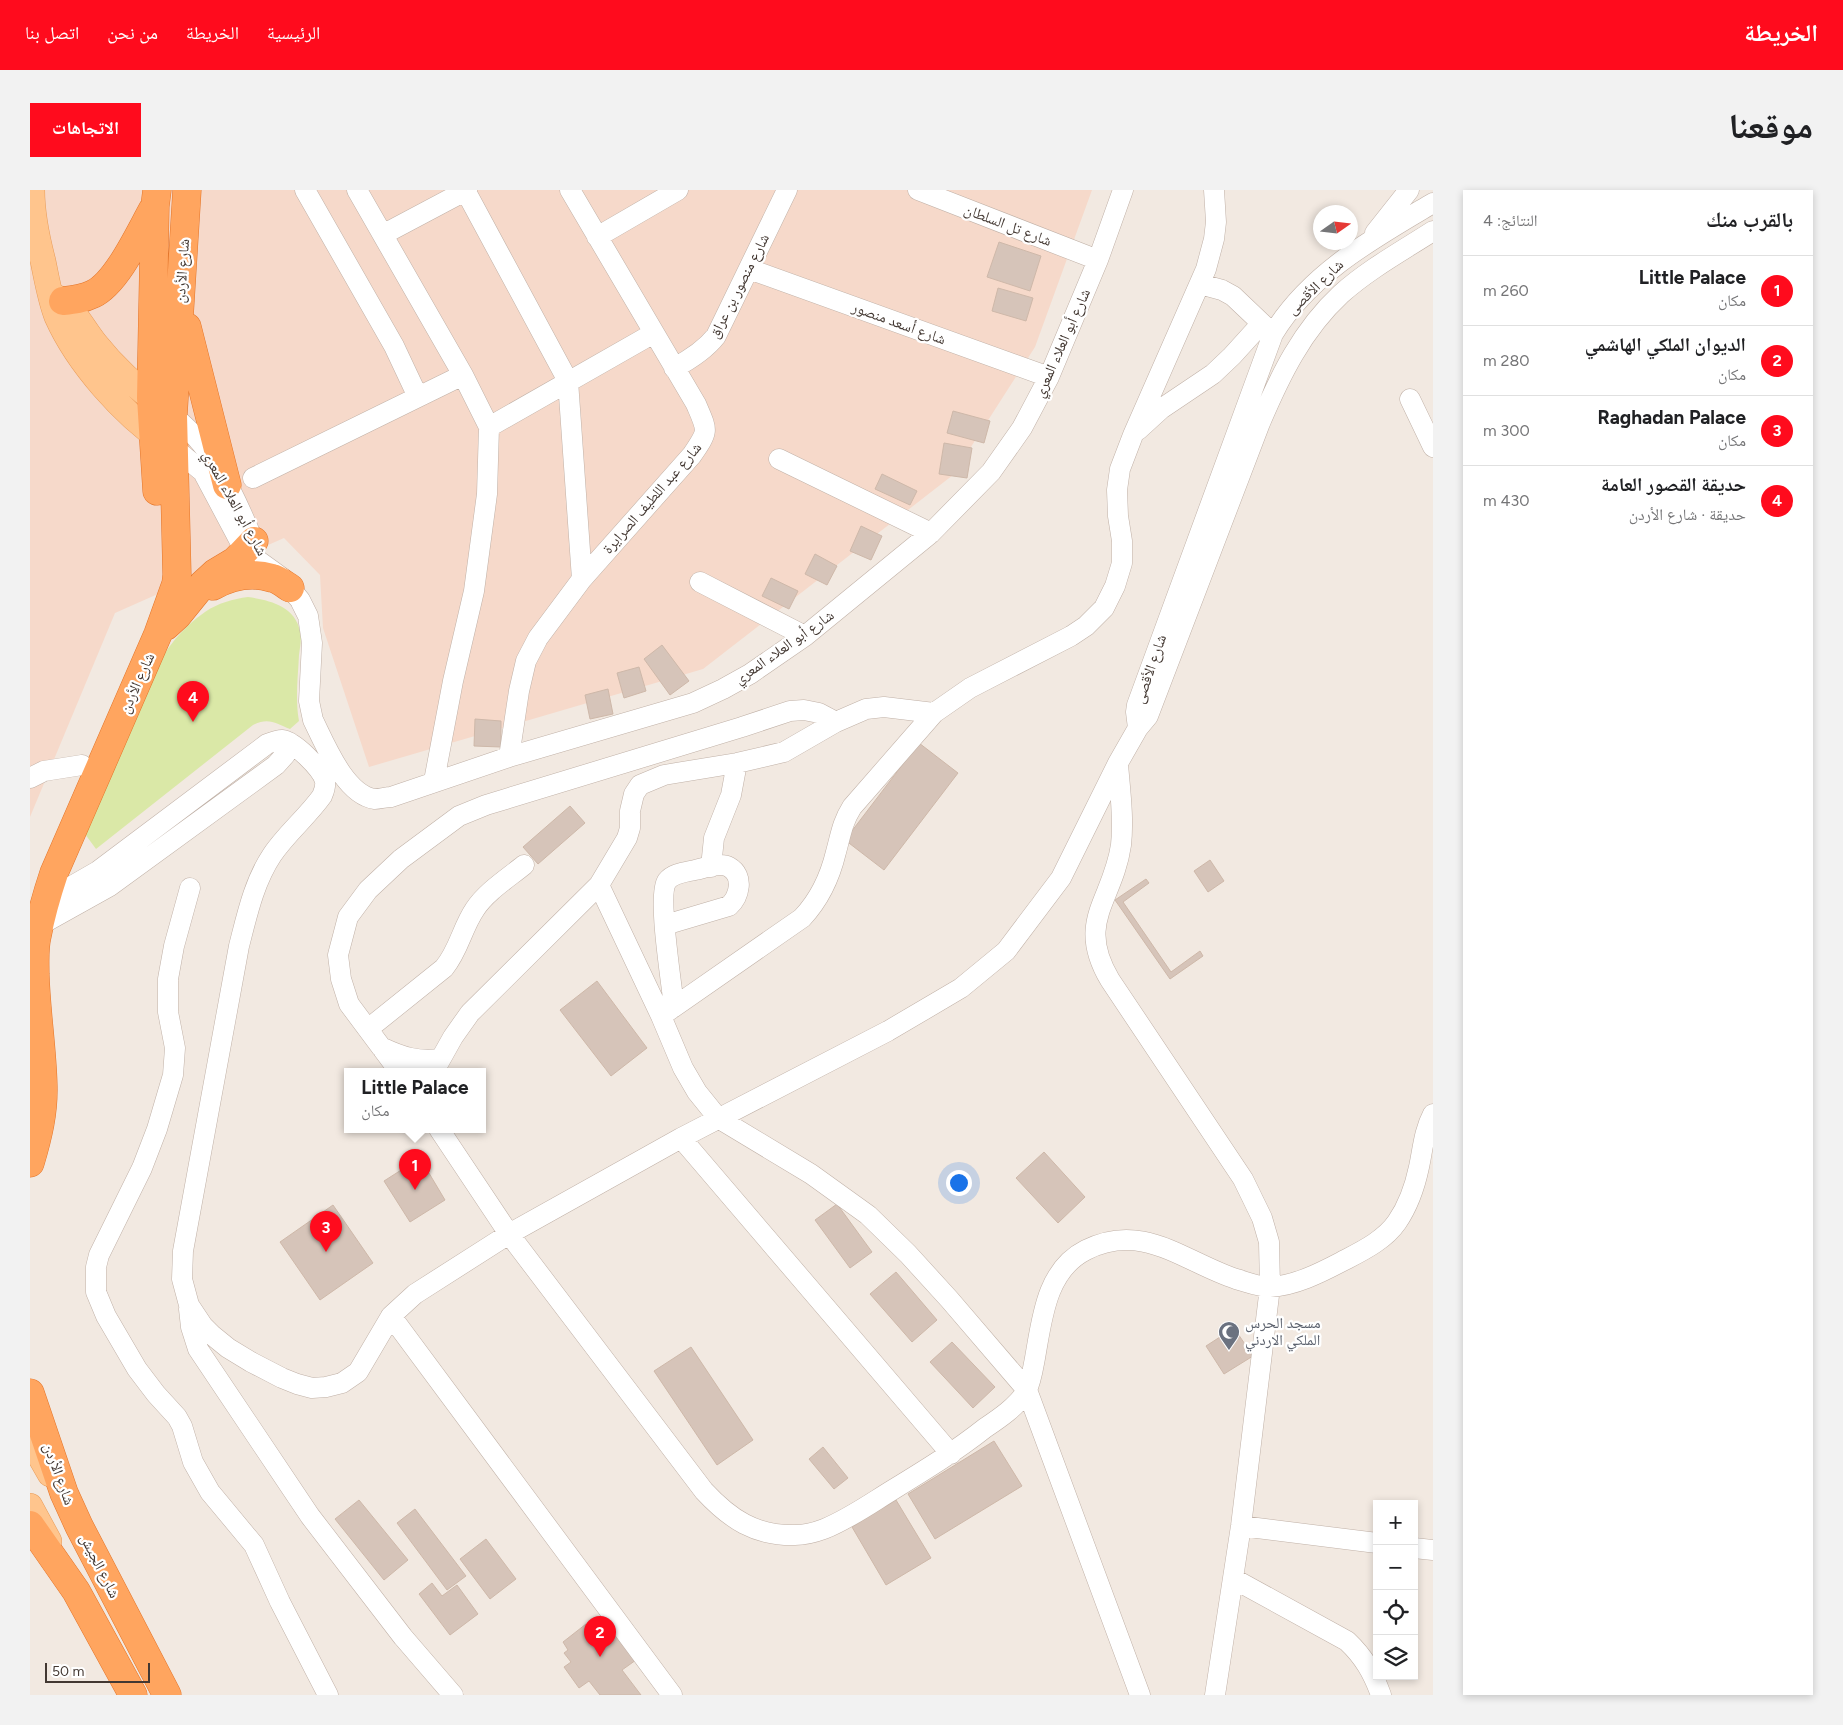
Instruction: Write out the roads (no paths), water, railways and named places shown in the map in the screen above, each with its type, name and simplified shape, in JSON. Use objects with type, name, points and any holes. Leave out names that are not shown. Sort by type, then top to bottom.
[{"type":"highway","name":"شارع الأردن","points":[[30,1163],[41,1124],[43,1108],[43,1084],[36,998],[38,905],[82,765],[148,623],[161,586],[163,441],[173,415],[187,190]]},
{"type":"highway","points":[[56,296],[88,296],[94,294],[106,284],[115,273],[156,198]]},
{"type":"highway","name":"شارع الأردن","points":[[38,905],[54,873],[158,634],[176,584],[177,575],[163,441],[151,398],[156,198]]},
{"type":"highway","points":[[180,300],[240,482]]},
{"type":"highway","points":[[158,634],[177,616],[203,584],[250,546]]},
{"type":"highway","points":[[192,597],[221,581],[248,574],[282,579]]},
{"type":"highway","name":"شارع الأردن","points":[[30,1393],[64,1493],[79,1526]]},
{"type":"highway","points":[[30,1525],[76,1591],[132,1695]]},
{"type":"highway","name":"شارع الجيش","points":[[79,1526],[167,1695]]},
{"type":"main road","points":[[32,190],[35,226],[56,296],[58,318],[89,368],[119,405],[163,441]]},
{"type":"main road","name":"شارع أبو العلاء المعري","points":[[56,296],[107,356],[151,398],[173,415]]},
{"type":"main road","name":"شارع الجيش","points":[[30,1440],[79,1526]]},
{"type":"main road","points":[[30,1506],[76,1591]]},
{"type":"street","points":[[306,190],[394,346],[418,397]]},
{"type":"street","points":[[357,190],[384,234],[463,375],[489,426],[487,494],[474,591],[453,681],[434,781]]},
{"type":"street","points":[[384,234],[466,190],[568,381],[582,579]]},
{"type":"street","name":"شارع عبد اللطيف الصرايرة","points":[[509,757],[519,691],[526,662],[538,638],[582,579],[692,455],[705,436],[705,427],[696,404],[570,190]]},
{"type":"street","points":[[598,238],[678,190]]},
{"type":"street","name":"شارع منصور بن عراق","points":[[674,368],[707,348],[716,336],[787,190]]},
{"type":"street","name":"شارع تل السلطان","points":[[918,190],[952,196],[1098,260]]},
{"type":"street","name":"شارع أبو العلاء المعري","points":[[163,441],[203,472],[250,546],[300,600],[308,616],[312,643],[309,680],[310,711],[313,720],[340,772],[354,787],[364,795],[375,799],[391,797],[509,757],[693,703],[750,674],[805,636],[931,532],[992,472],[1022,428],[1050,377],[1098,260],[1123,190]]},
{"type":"street","points":[[667,1011],[796,922],[812,908],[821,894],[832,865],[841,826],[852,807],[934,713],[970,688],[1071,636],[1086,626],[1104,608],[1122,563],[1122,541],[1118,516],[1117,490],[1120,469],[1133,435],[1200,284],[1211,254],[1216,213],[1214,190]]},
{"type":"street","points":[[1368,242],[1409,190]]},
{"type":"street","name":"شارع الأقصى","points":[[1138,728],[1137,705],[1267,329],[1283,318],[1300,298],[1336,265],[1368,242],[1433,203]]},
{"type":"street","name":"شارع الأقصى","points":[[1138,728],[1144,722],[1151,709],[1260,424],[1278,382],[1294,352],[1312,325],[1341,294],[1379,265],[1433,231]]},
{"type":"street","name":"شارع أسعد منصور","points":[[749,269],[1050,377]]},
{"type":"street","points":[[1200,284],[1222,290],[1233,296],[1294,352]]},
{"type":"street","points":[[1133,435],[1162,409],[1214,374],[1232,356],[1267,329]]},
{"type":"street","points":[[489,426],[654,333]]},
{"type":"street","points":[[240,482],[463,375]]},
{"type":"street","points":[[1410,400],[1433,447]]},
{"type":"street","name":"شارع أبو العلاء المعري","points":[[173,415],[240,482],[250,546]]},
{"type":"street","points":[[779,459],[931,532]]},
{"type":"street","points":[[700,582],[805,636]]},
{"type":"street","points":[[381,1047],[410,1059],[437,1065],[462,1024],[475,1007],[598,885],[627,838],[632,802],[634,794],[640,785],[664,775],[737,763],[784,752],[836,722],[866,709],[884,706],[934,713]]},
{"type":"street","points":[[397,1068],[349,1004],[341,979],[338,955],[348,918],[368,890],[401,859],[459,816],[486,805],[790,711],[804,710],[819,713],[836,722]]},
{"type":"street","points":[[189,1305],[203,1326],[228,1348],[282,1378],[312,1388],[342,1383],[358,1372],[390,1316],[416,1294],[509,1234],[718,1118],[888,1031],[962,988],[1006,951],[1061,878],[1118,763],[1138,728]]},
{"type":"street","points":[[38,905],[94,884],[98,871],[258,750],[274,741],[289,742],[321,772],[325,788],[317,803],[273,854],[263,872],[248,910],[239,946],[183,1251],[182,1279],[189,1305],[193,1338],[209,1366],[310,1516],[402,1637],[453,1695]]},
{"type":"street","points":[[710,867],[714,838],[731,795],[737,763]]},
{"type":"street","points":[[1118,763],[1122,818],[1121,844],[1116,867],[1096,920],[1094,936],[1097,952],[1110,980],[1242,1179],[1262,1218],[1269,1242],[1270,1287],[1234,1579],[1215,1695]]},
{"type":"street","points":[[30,778],[44,771],[82,765]]},
{"type":"street","points":[[368,1029],[444,968],[452,958],[475,909],[486,896],[524,865]]},
{"type":"street","points":[[665,925],[729,906],[736,900],[739,891],[736,874],[730,868],[721,865],[674,875],[664,887],[667,1011]]},
{"type":"street","points":[[598,885],[667,1011],[683,1068],[696,1092],[718,1118],[811,1174],[868,1215],[950,1299],[1027,1390],[1140,1695]]},
{"type":"street","points":[[190,888],[174,946],[168,979],[168,1012],[175,1048],[174,1076],[142,1168],[100,1255],[96,1267],[96,1292],[106,1316],[137,1368],[156,1394],[177,1417],[198,1474],[219,1504],[254,1544],[280,1602],[328,1695]]},
{"type":"street","points":[[443,1133],[509,1234],[704,1491],[722,1511],[744,1525],[770,1533],[796,1535],[822,1530],[846,1518],[951,1454],[1019,1401],[1027,1390],[1032,1375],[1049,1291],[1063,1268],[1084,1250],[1110,1240],[1137,1239],[1164,1247],[1226,1275],[1249,1283],[1270,1287],[1295,1282],[1338,1264],[1384,1237],[1396,1224],[1408,1204],[1415,1182],[1423,1141],[1433,1114]]},
{"type":"street","points":[[681,1138],[951,1454]]},
{"type":"street","points":[[390,1316],[672,1695]]},
{"type":"street","points":[[1241,1526],[1373,1542]]},
{"type":"street","points":[[1418,1548],[1433,1550]]},
{"type":"street","points":[[1234,1579],[1347,1641],[1359,1652],[1376,1681],[1381,1695]]},
{"type":"place","name":"حديقة القصور العامة","points":[[193,722]]},
{"type":"place","name":"Little Palace","points":[[415,1190]]},
{"type":"place","name":"Raghadan Palace","points":[[326,1252]]},
{"type":"place","name":"مسجد الحرس الملكي الاردني","points":[[1229,1351]]},
{"type":"place","name":"الديوان الملكي الهاشمي","points":[[600,1657]]}]
